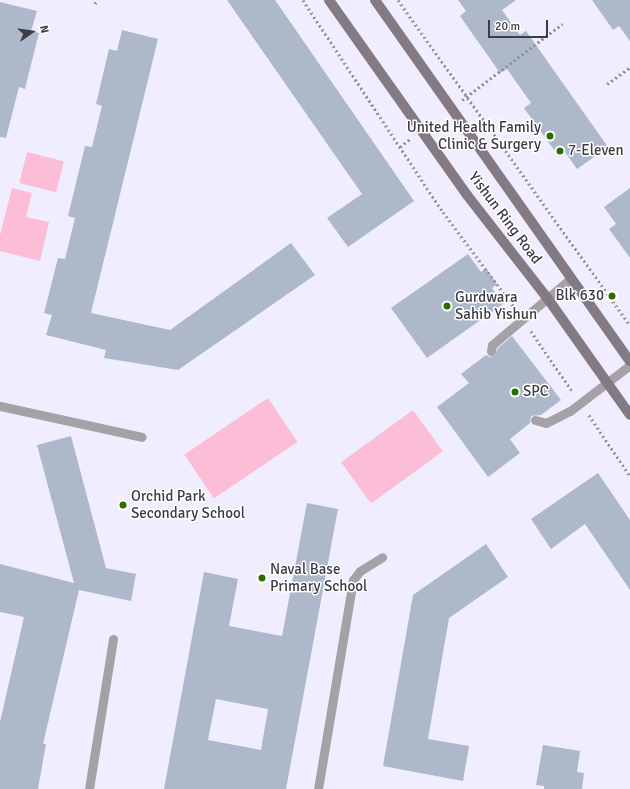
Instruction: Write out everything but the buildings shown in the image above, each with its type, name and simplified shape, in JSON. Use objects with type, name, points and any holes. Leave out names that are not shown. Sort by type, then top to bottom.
[{"type":"main road","name":"Yishun Ring Road","points":[[329,0],[467,195],[548,299],[630,415]]},
{"type":"main road","name":"Yishun Ring Road","points":[[374,0],[570,279],[630,361]]},
{"type":"lane","points":[[491,351],[492,345],[570,279]]},
{"type":"lane","points":[[534,420],[546,423],[608,384],[630,365]]},
{"type":"lane","points":[[0,406],[142,437]]},
{"type":"lane","points":[[318,789],[353,580],[360,571],[382,557]]},
{"type":"lane","points":[[89,789],[113,639]]},
{"type":"path","points":[[95,4],[96,0]]},
{"type":"path","points":[[303,0],[443,212],[523,319],[630,476]]},
{"type":"path","points":[[398,0],[630,325]]},
{"type":"path","points":[[467,96],[562,24]]},
{"type":"path","points":[[606,84],[630,67]]},
{"type":"shaded area","points":[[27,152],[64,161],[56,192],[19,183]]},
{"type":"shaded area","points":[[12,188],[32,193],[26,217],[49,222],[40,261],[0,251],[0,235]]},
{"type":"shaded area","points":[[268,398],[298,442],[214,498],[184,454]]},
{"type":"shaded area","points":[[413,410],[443,451],[371,504],[341,462]]},
{"type":"place","name":"United Health Family Clinic & Surgery","points":[[550,136]]},
{"type":"place","name":"7-Eleven","points":[[560,151]]},
{"type":"place","name":"Blk 630","points":[[612,296]]},
{"type":"place","name":"Gurdwara Sahib Yishun","points":[[447,306]]},
{"type":"place","name":"SPC","points":[[515,392]]},
{"type":"place","name":"Orchid Park Secondary School","points":[[123,505]]},
{"type":"place","name":"Naval Base Primary School","points":[[262,578]]}]
